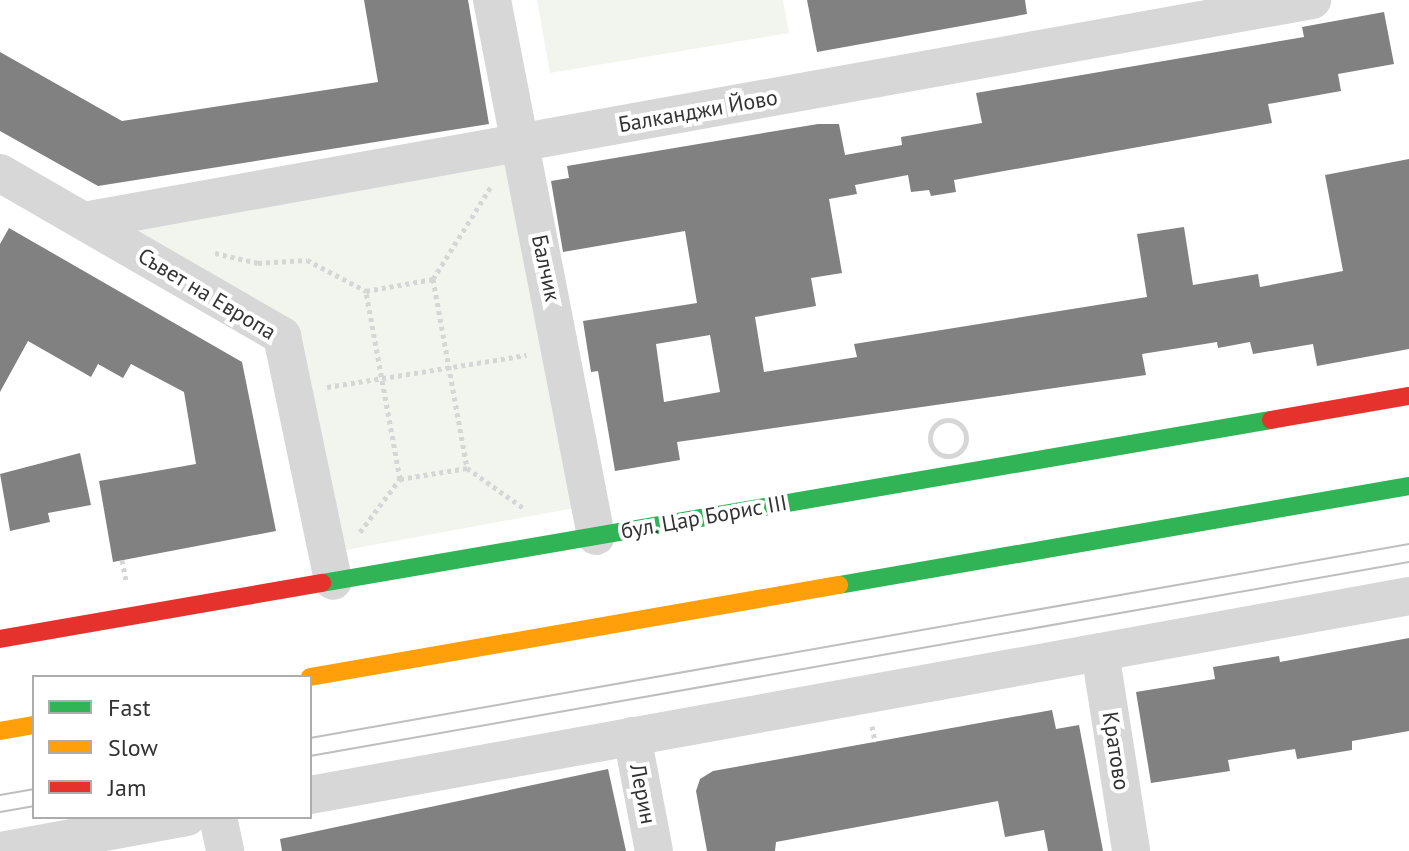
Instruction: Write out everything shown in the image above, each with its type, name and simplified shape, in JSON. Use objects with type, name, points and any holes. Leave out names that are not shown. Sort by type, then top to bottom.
[{"type":"street","name":"Балчик","points":[[492,0],[596,536]]},
{"type":"street","name":"Балканджи Йово","points":[[84,221],[1312,0]]},
{"type":"street","name":"Съвет на Европа","points":[[1,175],[282,336],[333,581]]},
{"type":"street","name":"бул. Цар Борис III","points":[[0,639],[1409,396]]},
{"type":"street","points":[[312,677],[1409,486]]},
{"type":"street","points":[[312,795],[1409,596]]},
{"type":"street","name":"Кратово","points":[[1100,652],[1131,851]]},
{"type":"street","points":[[0,731],[32,725]]},
{"type":"street","name":"Лерин","points":[[632,736],[654,851]]},
{"type":"street","points":[[0,851],[176,819]]},
{"type":"street","points":[[218,819],[225,851]]},
{"type":"path","points":[[467,468],[433,279],[492,185]]},
{"type":"path","points":[[200,249],[258,263],[307,260],[366,291],[433,279]]},
{"type":"path","points":[[366,291],[400,479]]},
{"type":"path","points":[[294,392],[525,355]]},
{"type":"path","points":[[369,520],[400,479],[467,468],[535,516]]},
{"type":"shaded area","points":[[537,0],[783,0],[789,33],[550,73]]},
{"type":"shaded area","points":[[508,158],[574,508],[335,552],[292,328],[126,229]]},
{"type":"building","points":[[364,0],[468,0],[489,124],[98,186],[0,131],[0,52],[122,121],[378,82]]},
{"type":"building","points":[[807,0],[1025,0],[1027,14],[817,52]]},
{"type":"building","points":[[1384,12],[1394,64],[1338,74],[1341,91],[1268,104],[1272,123],[954,180],[956,192],[931,196],[929,190],[911,192],[908,175],[855,185],[857,194],[829,199],[842,273],[811,278],[816,306],[755,317],[764,372],[857,357],[854,344],[1147,297],[1137,234],[1184,227],[1193,285],[1258,274],[1260,287],[1343,271],[1325,175],[1409,159],[1409,349],[1317,366],[1313,344],[1253,354],[1250,342],[1218,348],[1217,342],[1142,354],[1146,375],[677,442],[680,460],[615,471],[598,371],[591,372],[583,321],[697,303],[685,231],[563,252],[551,181],[569,178],[567,166],[818,124],[839,124],[845,155],[902,145],[901,137],[982,123],[976,93],[1304,37],[1302,27]],"holes":[[[710,335],[720,392],[664,402],[656,344]]]},
{"type":"building","points":[[9,228],[242,362],[276,531],[113,562],[99,481],[196,464],[184,392],[131,364],[123,378],[98,364],[91,377],[28,341],[0,392],[0,244]]},
{"type":"building","points":[[80,453],[91,505],[48,513],[50,522],[10,531],[0,474]]},
{"type":"building","points":[[1409,638],[1409,731],[1352,741],[1352,750],[1297,759],[1295,749],[1228,760],[1230,771],[1151,783],[1136,692],[1215,679],[1213,667],[1279,656],[1280,662]]},
{"type":"building","points":[[1052,710],[1056,729],[1079,725],[1103,851],[1048,851],[1044,830],[1005,837],[998,801],[776,842],[775,851],[707,851],[696,791],[700,779],[713,771]]},
{"type":"building","points":[[608,769],[626,851],[282,851],[280,839]]},
{"type":"tram line","points":[[312,738],[1409,544]]},
{"type":"tram line","points":[[312,756],[1409,562]]},
{"type":"tram line","points":[[0,795],[32,789]]},
{"type":"tram line","points":[[0,812],[32,806]]},
{"type":"traffic: fast","points":[[322,583],[1271,420]]},
{"type":"traffic: fast","points":[[839,585],[1409,486]]},
{"type":"traffic: slow","points":[[312,677],[839,585]]},
{"type":"traffic: slow","points":[[0,731],[32,725]]},
{"type":"traffic: jam","points":[[1271,420],[1409,396]]},
{"type":"traffic: jam","points":[[0,639],[322,583]]}]
